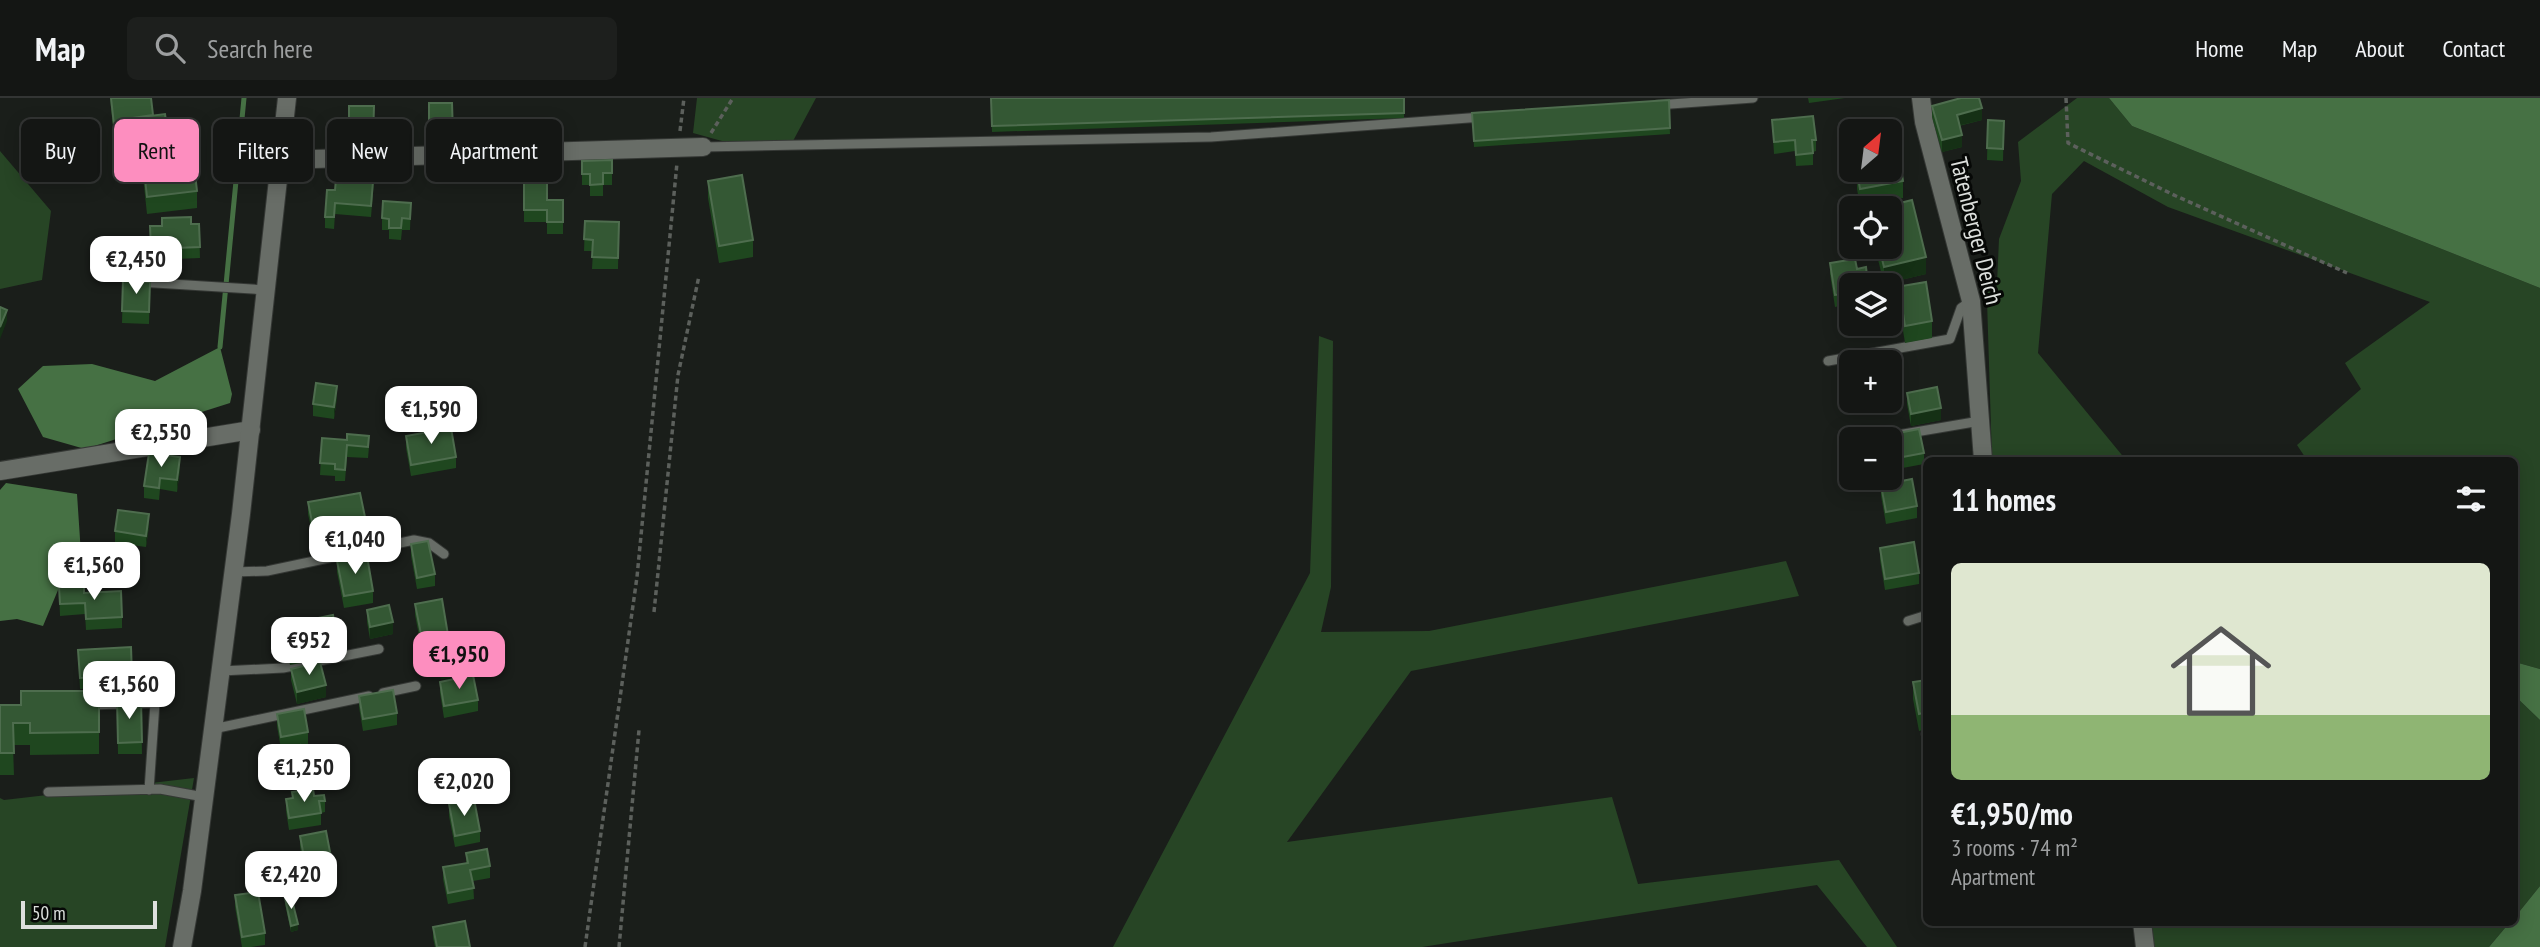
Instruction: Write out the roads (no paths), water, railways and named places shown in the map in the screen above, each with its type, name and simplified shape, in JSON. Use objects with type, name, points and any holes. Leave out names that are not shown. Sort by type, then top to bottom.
[{"type":"street","points":[[285,119],[287,98]]},
{"type":"street","name":"Tatenberger Deich","points":[[1921,98],[1924,122],[1971,301],[1983,457]]},
{"type":"street","points":[[313,159],[703,147]]},
{"type":"street","points":[[182,947],[234,572],[279,182]]},
{"type":"street","points":[[0,471],[251,430]]},
{"type":"street","points":[[2142,926],[2145,947]]},
{"type":"lane","points":[[1642,106],[1753,98]]},
{"type":"lane","points":[[703,147],[1211,137],[1489,117]]},
{"type":"lane","points":[[132,281],[267,290]]},
{"type":"lane","points":[[1828,361],[1950,339],[1961,308],[1971,301]]},
{"type":"lane","points":[[1902,434],[1980,421]]},
{"type":"lane","points":[[234,572],[267,570],[414,540],[429,544],[444,554]]},
{"type":"lane","points":[[1908,621],[1923,616]]},
{"type":"lane","points":[[221,671],[283,668],[379,649]]},
{"type":"lane","points":[[213,729],[416,686]]},
{"type":"lane","points":[[85,705],[155,703],[149,789]]},
{"type":"lane","points":[[48,792],[149,789],[204,797]]},
{"type":"waterway","points":[[220,347],[244,98]]}]
